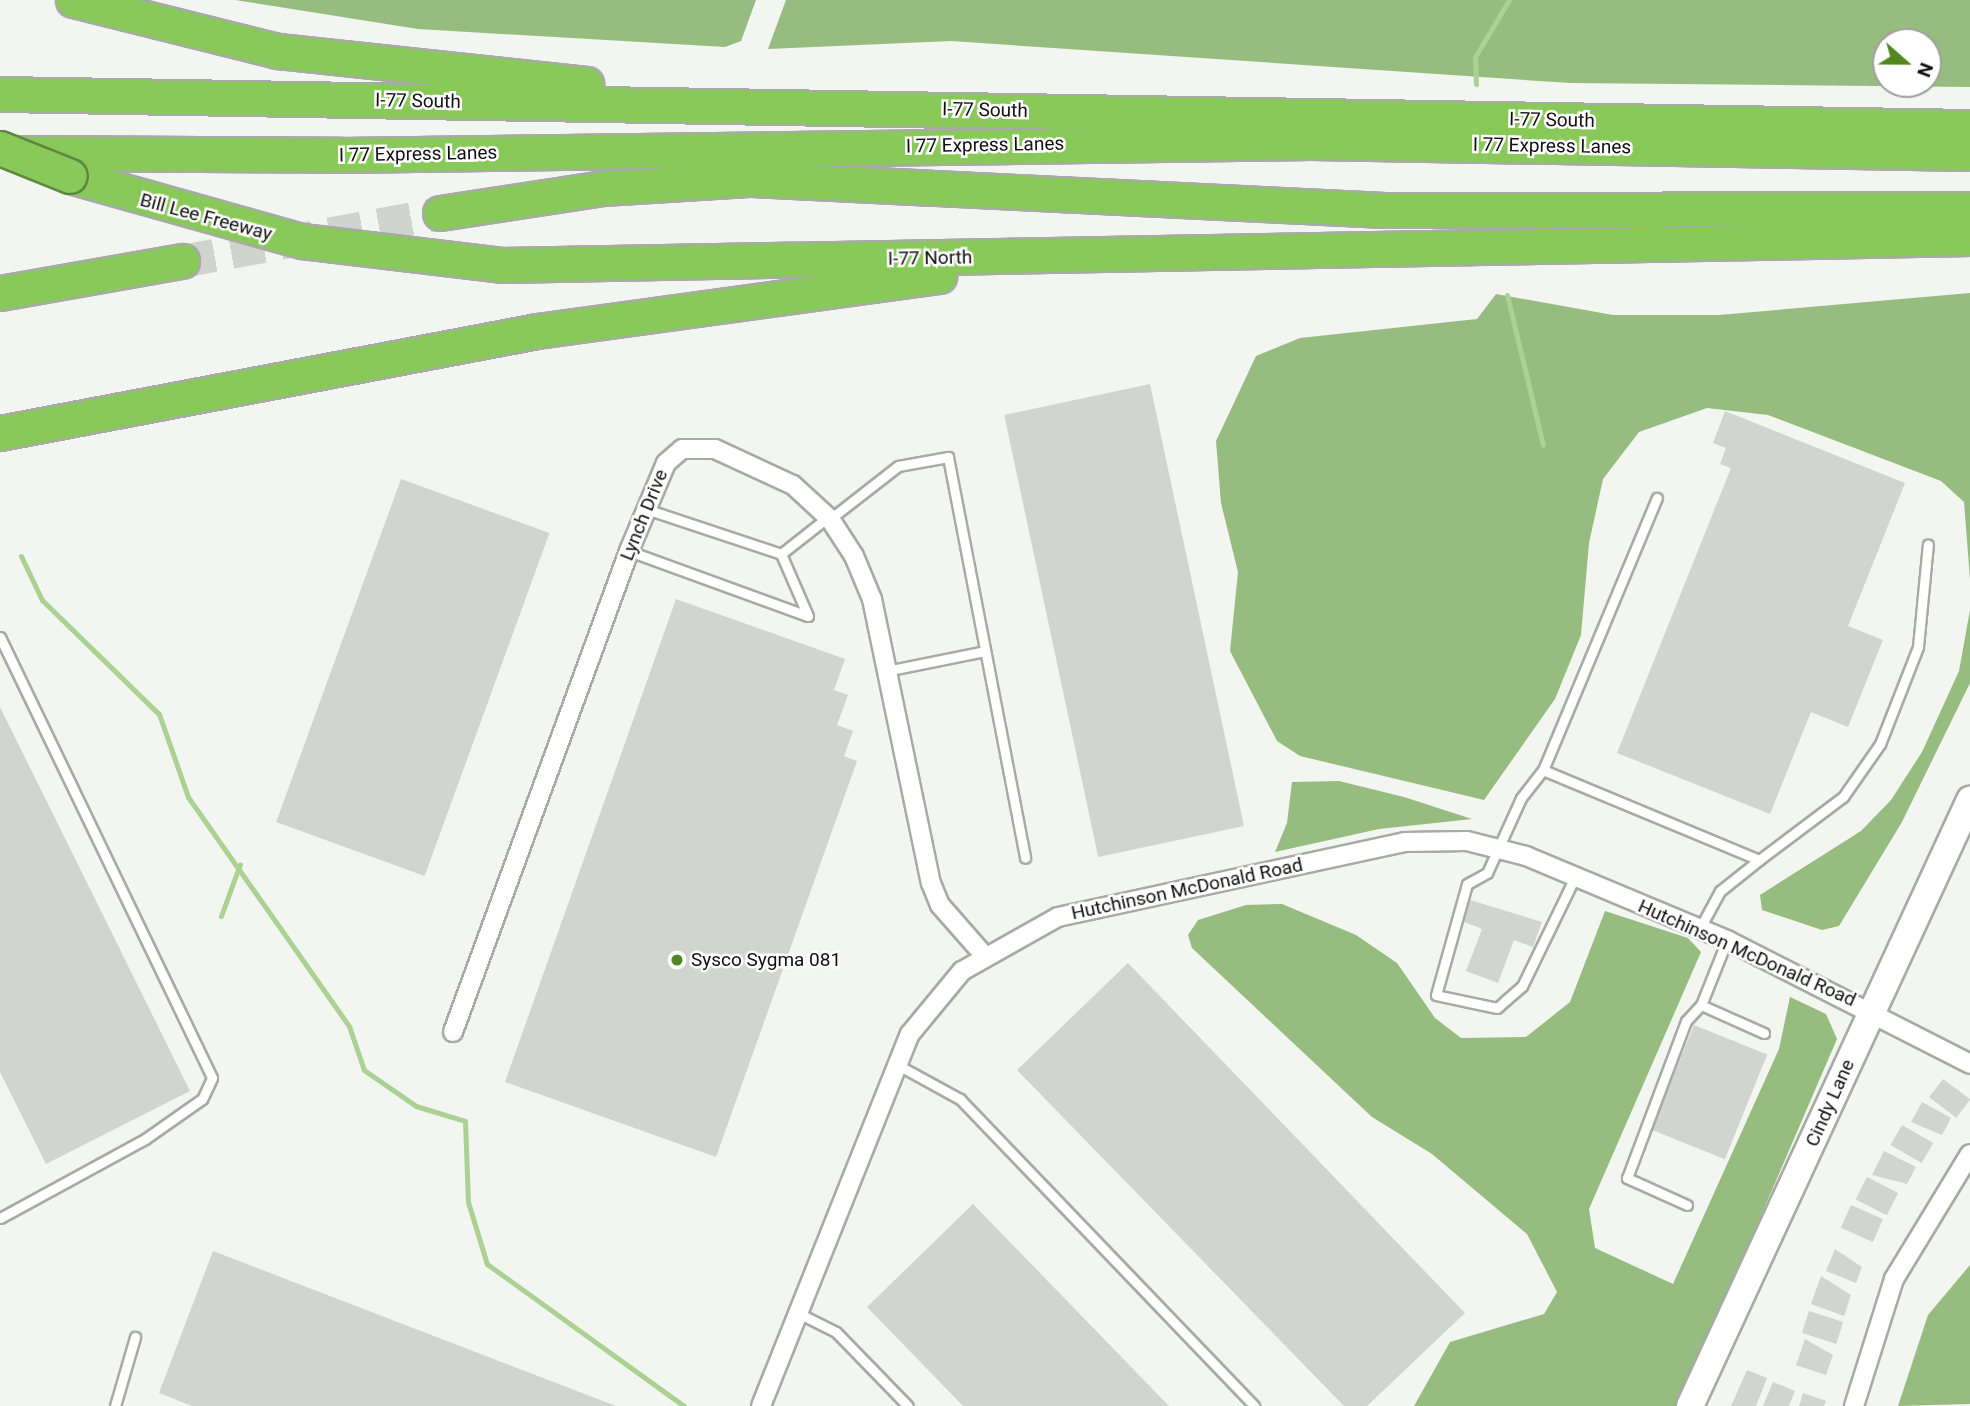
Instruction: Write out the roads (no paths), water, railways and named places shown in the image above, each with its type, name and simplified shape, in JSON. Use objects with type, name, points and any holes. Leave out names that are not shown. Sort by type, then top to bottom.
[{"type":"highway","points":[[73,0],[229,43],[329,59],[870,108]]},
{"type":"highway","name":"I-77 South","points":[[0,94],[1970,127]]},
{"type":"highway","name":"I 77 Express Lanes","points":[[0,150],[341,155],[1260,142],[1970,153]]},
{"type":"highway","name":"Bill Lee Freeway","points":[[0,150],[70,176],[209,219],[345,249]]},
{"type":"highway","name":"I 77 Express Lanes","points":[[440,213],[603,188],[752,178],[1384,210],[1970,209]]},
{"type":"highway","name":"I-77 North","points":[[345,249],[544,265],[1970,238]]},
{"type":"highway","points":[[0,433],[537,331],[1101,255]]},
{"type":"highway","points":[[0,293],[182,261]]},
{"type":"main road","name":"Cindy Lane","points":[[1690,1406],[1970,800]]},
{"type":"street","name":"Lynch Drive","points":[[453,1032],[629,551],[673,453],[715,449],[758,463],[829,518],[872,599],[931,883],[940,905],[983,954]]},
{"type":"street","name":"Hutchinson McDonald Road","points":[[761,1406],[895,1063],[927,1009],[983,954],[1058,917],[1405,842],[1497,847],[1727,940],[1872,1010],[1970,1064]]},
{"type":"street","points":[[1854,1406],[1894,1279],[1970,1154]]},
{"type":"lane","points":[[781,554],[898,466],[947,457],[1025,858]]},
{"type":"lane","points":[[1576,877],[1522,986],[1497,1008],[1436,995],[1467,884],[1487,873],[1521,798],[1543,770],[1657,498]]},
{"type":"lane","points":[[629,551],[808,616],[781,554],[646,509]]},
{"type":"lane","points":[[1700,928],[1720,891],[1843,796],[1880,744],[1918,647],[1928,544]]},
{"type":"lane","points":[[0,638],[204,1051],[212,1078],[202,1099],[145,1139],[0,1218]]},
{"type":"lane","points":[[886,671],[985,651]]},
{"type":"lane","points":[[1543,770],[1759,860]]},
{"type":"lane","points":[[1687,1205],[1627,1178],[1686,1021],[1701,1006],[1727,940]]},
{"type":"lane","points":[[1701,1006],[1764,1033]]},
{"type":"lane","points":[[895,1063],[960,1099],[1254,1406]]},
{"type":"lane","points":[[798,1312],[836,1332],[908,1406]]},
{"type":"lane","points":[[115,1406],[135,1337]]},
{"type":"waterway","points":[[1476,84],[1475,57],[1509,0]]},
{"type":"waterway","points":[[1507,295],[1543,445]]},
{"type":"waterway","points":[[21,556],[42,600],[159,714],[188,797],[349,1026],[364,1070],[416,1106],[465,1121],[468,1202],[487,1264],[684,1406]]},
{"type":"waterway","points":[[221,916],[240,864]]},
{"type":"tunnel","points":[[182,261],[440,213]]},
{"type":"place","name":"Sysco Sygma 081","points":[[677,960]]}]
